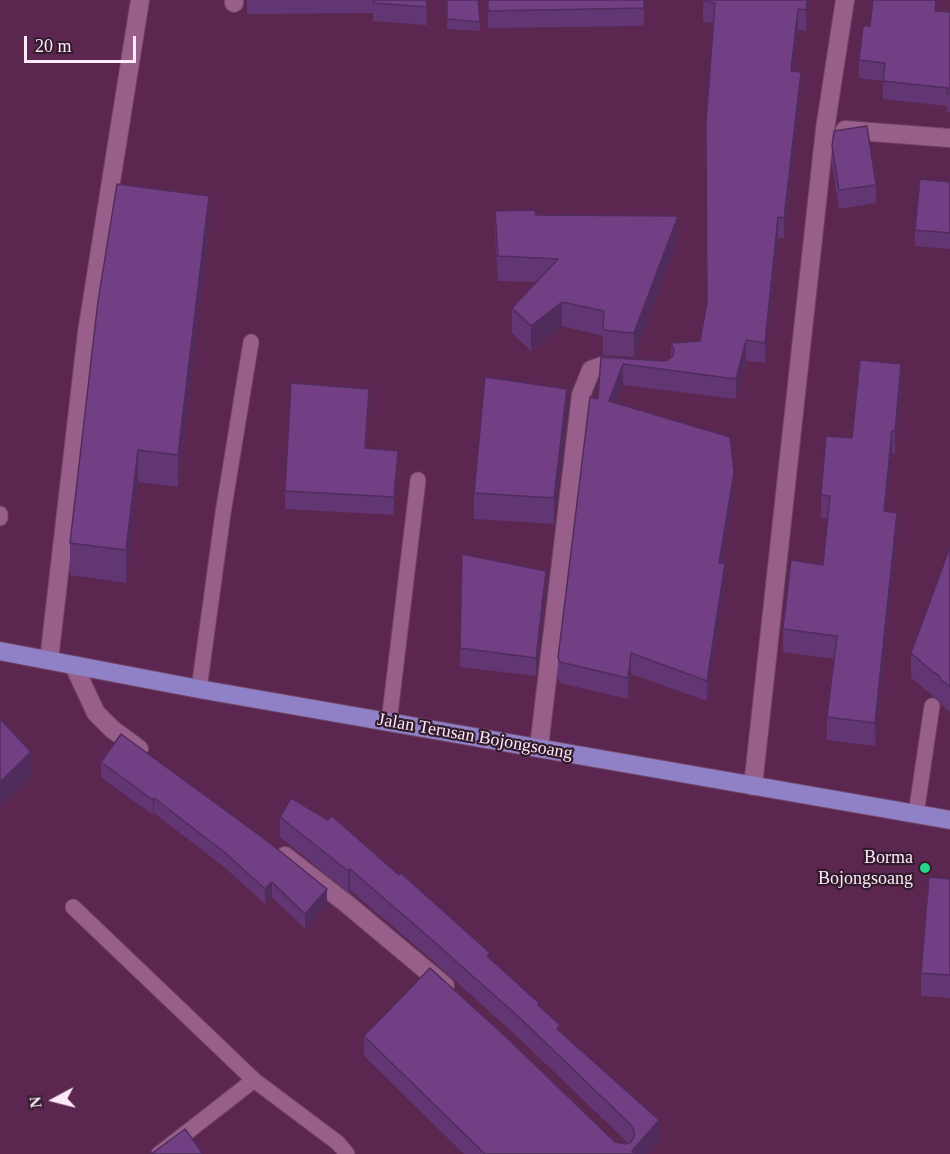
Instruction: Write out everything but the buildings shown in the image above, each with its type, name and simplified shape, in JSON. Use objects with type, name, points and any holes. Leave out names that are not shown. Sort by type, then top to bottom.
[{"type":"main road","name":"Jalan Terusan Bojongsoang","points":[[0,651],[199,689],[950,820]]},
{"type":"street","points":[[49,660],[87,332],[140,0]]},
{"type":"street","points":[[753,786],[825,129],[845,0]]},
{"type":"street","points":[[825,129],[950,138]]},
{"type":"street","points":[[539,747],[581,395],[591,370],[602,366],[643,369]]},
{"type":"street","points":[[74,666],[96,713],[112,729],[152,759]]},
{"type":"street","points":[[269,843],[347,904],[457,996]]},
{"type":"lane","points":[[199,689],[223,513],[251,342]]},
{"type":"lane","points":[[389,722],[418,480]]},
{"type":"lane","points":[[916,814],[932,706]]},
{"type":"lane","points":[[73,907],[254,1080],[338,1143],[347,1154]]},
{"type":"lane","points":[[159,1154],[254,1080]]},
{"type":"place","name":"Borma Bojongsoang","points":[[925,868]]}]
